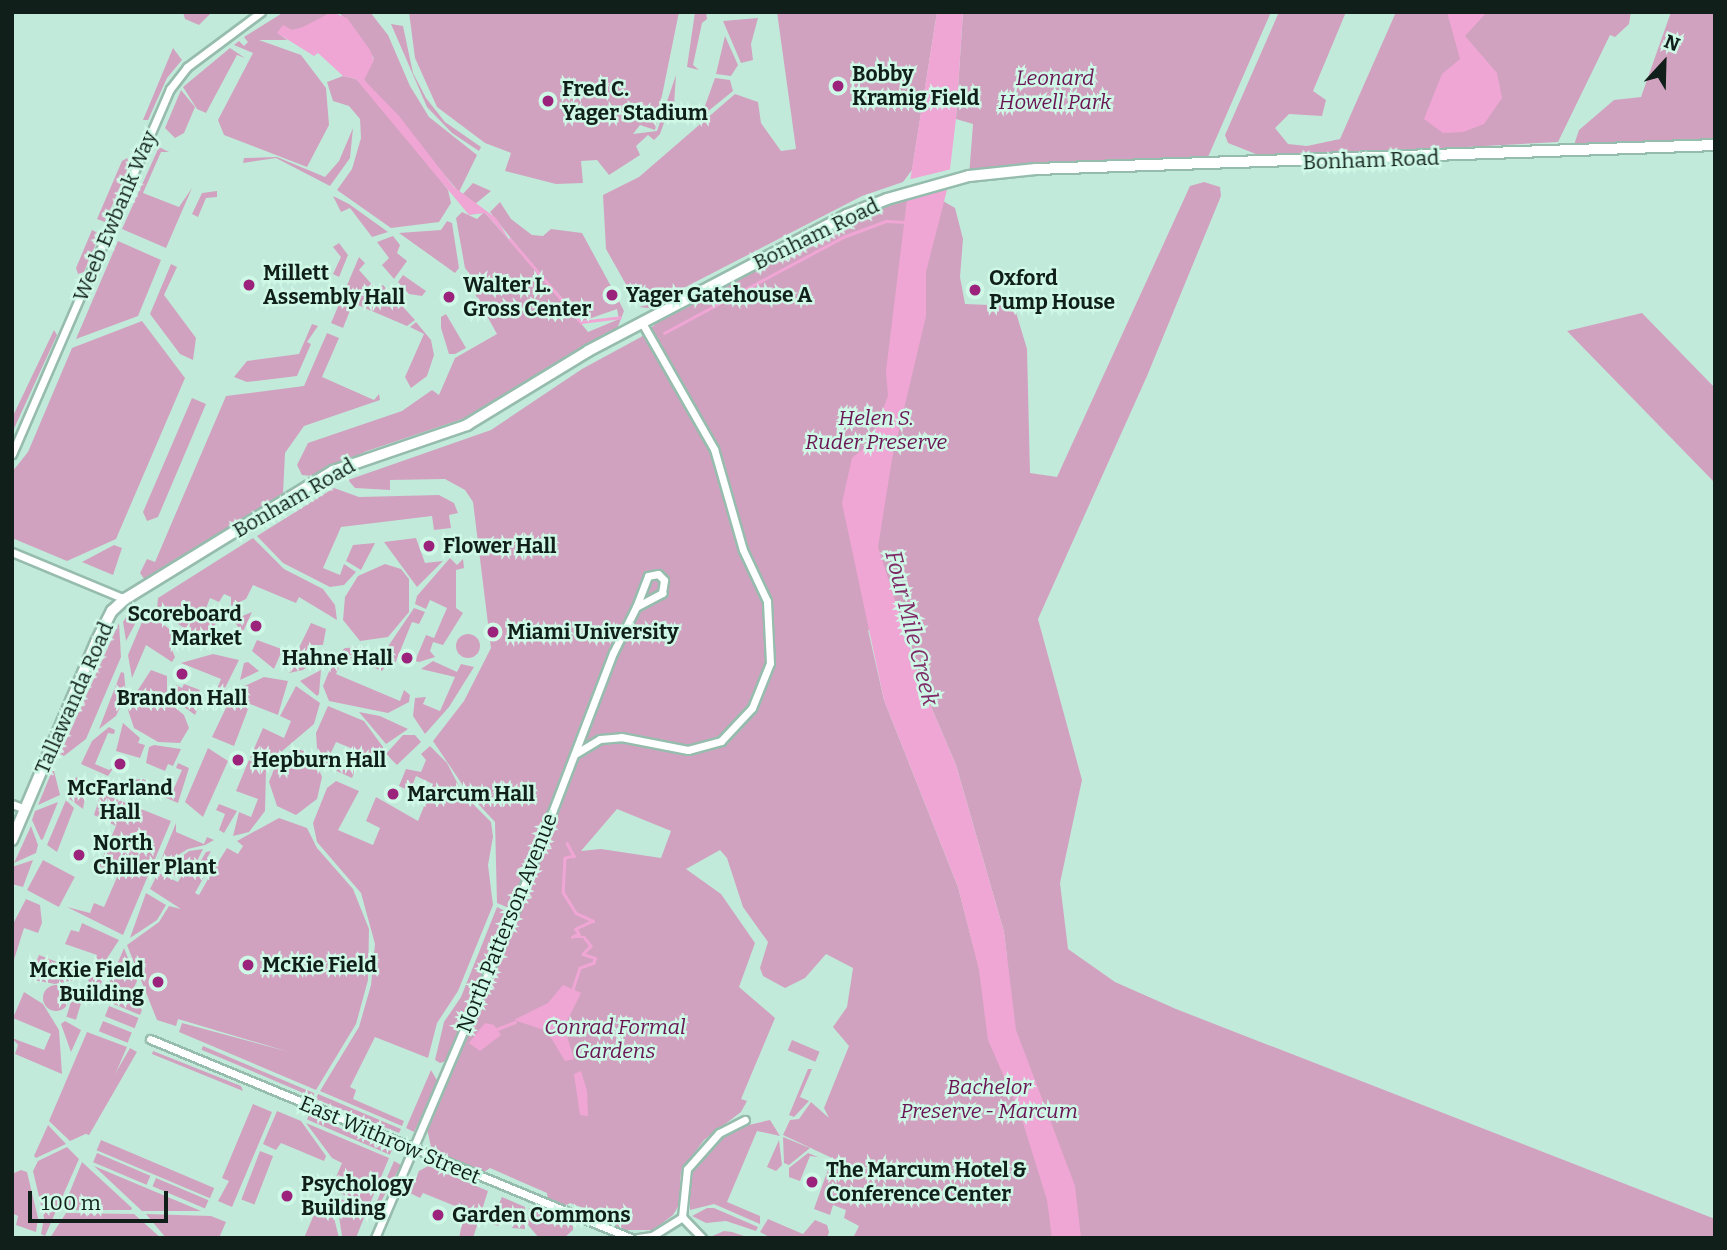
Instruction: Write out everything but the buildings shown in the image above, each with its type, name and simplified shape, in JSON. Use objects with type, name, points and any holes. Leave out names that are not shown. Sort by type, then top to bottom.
[{"type":"street","name":"Weeb Ewbank Way","points":[[12,454],[170,89],[187,67],[261,12]]},
{"type":"street","name":"Bonham Road","points":[[125,599],[333,471],[467,425],[642,323],[847,215],[901,195],[959,179],[1036,169],[1715,145]]},
{"type":"street","points":[[574,754],[600,739],[621,737],[688,750],[721,741],[752,708],[770,663],[767,601],[743,550],[714,449],[642,323]]},
{"type":"street","points":[[12,552],[125,599]]},
{"type":"street","name":"North Patterson Avenue","points":[[375,1238],[414,1150],[613,653],[648,576],[657,574],[664,580],[662,593],[636,607]]},
{"type":"street","name":"Tallawanda Road","points":[[12,839],[96,642],[112,611],[125,599]]},
{"type":"street","points":[[12,804],[25,809]]},
{"type":"street","name":"East Withrow Street","points":[[150,1039],[631,1238]]},
{"type":"street","points":[[702,1238],[682,1217],[687,1169],[719,1133],[745,1120]]},
{"type":"street","points":[[638,1238],[652,1236],[682,1217]]},
{"type":"green space","points":[[183,12],[212,12],[199,25],[185,19]]},
{"type":"green space","points":[[284,12],[332,12],[303,28],[278,33],[287,40],[259,40],[301,55],[326,88],[329,125],[307,167],[224,135],[218,120],[253,53],[234,45],[239,41],[244,46],[248,42],[244,37]]},
{"type":"green space","points":[[339,12],[370,12],[388,35],[410,86],[429,117],[477,155],[459,192],[363,79],[374,58]]},
{"type":"green space","name":"Fred C. Yager Stadium","points":[[409,12],[679,12],[655,130],[640,125],[633,134],[657,131],[676,75],[673,120],[666,117],[660,134],[654,140],[648,135],[636,146],[640,155],[609,175],[597,160],[581,161],[583,183],[556,184],[505,171],[511,153],[485,143],[437,107],[415,58]]},
{"type":"green space","points":[[695,12],[706,12],[707,19],[702,23],[693,65],[699,70],[687,67]]},
{"type":"green space","points":[[777,12],[937,12],[912,170],[903,182],[862,196],[672,294],[637,304],[606,249],[603,195],[639,177],[735,94],[758,102],[761,123],[781,151],[796,149]]},
{"type":"green space","name":"Leonard Howell Park","points":[[963,12],[1271,12],[1205,164],[969,176],[973,124],[956,119]]},
{"type":"green space","points":[[1279,12],[1346,12],[1313,91],[1326,100],[1322,116],[1289,114],[1275,128],[1288,144],[1307,146],[1340,139],[1396,12],[1631,12],[1629,24],[1615,37],[1610,35],[1558,142],[1266,158],[1228,143],[1225,135]]},
{"type":"green space","points":[[1671,12],[1715,12],[1715,140],[1574,145],[1579,130],[1614,100],[1641,97]]},
{"type":"green space","points":[[758,18],[751,44],[753,60],[741,63],[723,21]]},
{"type":"green space","points":[[391,24],[403,26],[413,73],[426,98],[445,122],[481,147],[479,151],[452,133],[427,107]]},
{"type":"green space","points":[[725,36],[738,65],[731,76],[716,74]]},
{"type":"green space","points":[[173,48],[182,60],[167,78],[148,120],[143,120]]},
{"type":"green space","points":[[230,48],[245,58],[237,55],[206,113],[197,109],[183,87]]},
{"type":"green space","points":[[343,76],[356,79],[395,120],[448,190],[451,203],[439,222],[391,228],[337,190],[352,169],[361,138],[360,119],[349,106],[333,101],[327,82]]},
{"type":"green space","points":[[715,78],[730,80],[733,91],[701,117]]},
{"type":"green space","points":[[181,90],[195,107],[184,133],[175,138],[165,128]]},
{"type":"green space","points":[[353,128],[350,158],[330,186],[276,158],[243,163],[244,158],[277,157],[325,177],[339,161]]},
{"type":"green space","points":[[159,147],[169,152],[161,152],[143,193],[179,207],[192,188],[166,248],[122,229]]},
{"type":"green space","points":[[127,158],[130,164],[105,222],[97,219],[122,161]]},
{"type":"green space","points":[[1204,182],[1220,187],[1221,196],[1147,376],[1038,619],[1082,780],[1060,883],[1068,949],[1115,982],[1176,1009],[1715,1219],[1715,1238],[843,1238],[854,1236],[859,1226],[844,1218],[846,1210],[833,1205],[830,1215],[814,1209],[832,1158],[783,1135],[790,1120],[799,1119],[811,1102],[829,1118],[824,1108],[849,1046],[833,1027],[847,1007],[853,968],[826,954],[805,978],[785,988],[763,976],[760,968],[768,942],[743,907],[727,858],[720,850],[686,869],[721,894],[755,943],[739,987],[775,1018],[741,1099],[747,1101],[741,1112],[704,1140],[681,1171],[679,1205],[673,1215],[653,1230],[621,1230],[613,1226],[612,1219],[570,1203],[563,1207],[548,1200],[547,1193],[490,1168],[483,1173],[432,1151],[427,1129],[518,920],[571,772],[563,769],[515,900],[509,908],[497,903],[495,822],[468,793],[433,741],[464,701],[491,648],[473,502],[465,490],[445,479],[390,480],[390,490],[355,488],[348,480],[491,430],[582,369],[641,337],[660,320],[843,221],[907,200],[938,198],[955,208],[963,239],[960,277],[965,304],[1014,306],[1027,349],[1030,473],[1057,477],[1190,186]],"holes":[[[906,625],[923,688],[956,765],[1004,932],[1007,958],[973,945],[958,887],[884,700],[868,630]],[[617,809],[671,831],[661,858],[601,849],[581,851]]]},
{"type":"green space","points":[[473,183],[491,191],[474,205],[462,195]]},
{"type":"green space","points":[[217,191],[217,197],[206,198],[198,217],[192,214],[202,193]]},
{"type":"green space","points":[[878,194],[656,309],[639,307],[669,300]]},
{"type":"green space","points":[[333,196],[388,232],[372,237],[350,208],[341,212]]},
{"type":"green space","points":[[500,202],[511,219],[532,235],[543,236],[551,229],[582,233],[613,290],[607,293],[610,300],[617,297],[624,311],[617,329],[474,415],[367,451],[311,476],[302,475],[297,465],[308,443],[402,411],[432,390],[439,395],[455,358],[497,334],[470,285],[475,281],[465,268],[456,218],[462,212],[477,219],[484,212],[538,272],[490,212]],"holes":[[[545,279],[583,321],[617,309],[619,319],[588,332]]]},
{"type":"green space","points":[[447,221],[452,223],[459,268],[455,273],[399,233],[441,230]]},
{"type":"green space","points":[[92,230],[100,234],[84,272],[78,274],[76,268]]},
{"type":"green space","points":[[393,236],[400,245],[397,253],[407,261],[394,279],[382,265],[389,258],[377,242]]},
{"type":"green space","points":[[118,241],[161,260],[138,316],[76,339]]},
{"type":"green space","points":[[339,243],[348,255],[339,277],[333,274],[341,257],[333,247]]},
{"type":"green space","points":[[359,257],[365,263],[359,270],[376,289],[383,285],[415,320],[407,326],[353,303],[343,328],[331,323]]},
{"type":"green space","points":[[171,264],[177,267],[164,295],[196,338],[193,360],[180,354],[150,314]]},
{"type":"green space","points":[[403,275],[426,291],[422,296],[409,294],[398,282]]},
{"type":"green space","points":[[1642,313],[1715,388],[1715,483],[1567,331]]},
{"type":"green space","points":[[446,314],[466,348],[455,354],[449,354],[441,328],[441,317]]},
{"type":"green space","points":[[142,321],[185,378],[116,539],[67,561],[12,538],[12,472],[28,452],[72,348]]},
{"type":"green space","points":[[416,322],[431,340],[434,355],[427,376],[411,388],[405,377],[424,334],[410,327]]},
{"type":"green space","points":[[312,324],[318,326],[307,342],[311,344],[297,376],[247,382],[234,377],[247,361],[299,354]]},
{"type":"green space","points":[[54,330],[57,335],[12,433],[12,418]]},
{"type":"green space","points":[[327,333],[339,338],[322,377],[374,400],[379,394],[380,400],[304,426],[285,453],[283,494],[145,580],[140,573],[147,559],[155,562],[226,396],[304,386]]},
{"type":"green space","points":[[192,398],[206,404],[158,517],[147,521],[143,512]]},
{"type":"green space","points":[[334,488],[359,497],[439,495],[454,503],[458,513],[449,515],[451,528],[434,530],[432,516],[341,527],[323,568],[340,575],[344,564],[356,572],[344,585],[330,587],[283,563],[257,536]]},
{"type":"green space","points":[[253,538],[284,569],[323,589],[335,605],[337,620],[299,597],[296,603],[253,585],[246,599],[231,606],[231,597],[224,594],[219,602],[210,598],[205,611],[217,622],[208,635],[191,633],[157,609],[158,598]]},
{"type":"green space","points":[[416,538],[425,563],[443,561],[417,587],[384,542]]},
{"type":"green space","points":[[375,543],[361,570],[346,561],[353,545]]},
{"type":"green space","points":[[114,545],[122,548],[113,575],[82,562]]},
{"type":"green space","points":[[450,558],[457,565],[463,559],[464,568],[456,570],[456,608],[463,613],[443,645],[433,642],[430,651],[435,657],[415,661],[426,635],[434,638],[447,608],[430,600],[426,609],[415,604],[417,596]]},
{"type":"green space","points":[[385,564],[401,569],[409,579],[409,612],[388,637],[360,641],[343,620],[345,597],[358,576]]},
{"type":"green space","points":[[414,608],[425,612],[419,624],[412,622],[394,666],[390,666],[389,645]]},
{"type":"green space","points":[[252,612],[237,645],[227,644],[227,634],[235,637],[239,628],[233,620]]},
{"type":"green space","points":[[127,616],[137,620],[126,641],[123,622]]},
{"type":"green space","points":[[155,618],[177,635],[170,645],[175,657],[172,662],[146,645],[132,678],[128,655],[142,622]]},
{"type":"green space","points":[[119,623],[121,657],[86,739],[64,756],[60,754]]},
{"type":"green space","points":[[311,623],[326,629],[323,645],[309,645],[304,655],[316,660],[303,670],[289,673],[294,659],[291,654],[296,654]]},
{"type":"green space","points":[[468,634],[477,637],[480,646],[477,655],[468,658],[459,655],[456,646],[459,637]]},
{"type":"green space","points":[[257,640],[287,651],[287,655],[281,653],[274,669],[252,651]]},
{"type":"green space","points":[[363,647],[381,659],[385,667],[382,671],[344,655],[341,663],[334,658],[345,648]]},
{"type":"green space","points":[[213,654],[239,660],[215,708],[204,703],[211,704],[221,679],[181,663]]},
{"type":"green space","points":[[433,661],[457,672],[461,664],[474,667],[449,707],[425,734],[413,716],[415,698],[426,697],[423,704],[440,711],[455,677],[421,669]]},
{"type":"green space","points":[[248,662],[259,671],[240,680],[244,663]]},
{"type":"green space","points":[[333,662],[340,665],[336,674],[400,701],[404,690],[410,695],[409,702],[388,713],[329,701],[323,686]]},
{"type":"green space","points":[[151,670],[167,676],[167,694],[136,693]]},
{"type":"green space","points":[[321,670],[319,694],[317,696],[300,681]]},
{"type":"green space","points":[[121,672],[124,673],[126,694],[116,716],[99,729]]},
{"type":"green space","points":[[264,677],[288,681],[278,715],[250,704],[234,746],[212,737],[234,691]]},
{"type":"green space","points":[[184,684],[200,690],[196,698],[201,701],[195,715],[176,701],[176,685],[182,688]]},
{"type":"green space","points":[[296,686],[320,703],[314,724],[268,763],[250,758],[263,728],[284,738],[291,721],[280,716]]},
{"type":"green space","points":[[142,696],[167,701],[184,715],[189,728],[180,743],[158,742],[134,728],[128,710]]},
{"type":"green space","points":[[328,706],[364,721],[383,747],[382,753],[376,750],[373,757],[336,742],[328,759],[355,771],[352,778],[330,768],[317,749],[316,733]]},
{"type":"green space","points":[[359,712],[380,716],[408,729],[386,744]]},
{"type":"green space","points":[[123,723],[140,738],[138,743],[145,745],[140,758],[116,751]]},
{"type":"green space","points":[[109,727],[115,730],[114,734],[108,733],[95,764],[109,770],[114,767],[108,776],[81,764],[92,741]]},
{"type":"green space","points":[[403,735],[415,735],[421,742],[397,765],[386,754]]},
{"type":"green space","points":[[154,745],[181,749],[173,766],[168,764],[165,771],[146,763],[149,747]]},
{"type":"green space","points":[[430,746],[447,763],[463,794],[491,822],[493,837],[488,865],[493,905],[458,991],[437,1023],[428,1058],[375,1037],[350,1087],[356,1090],[353,1099],[404,1121],[402,1126],[320,1091],[359,1027],[371,985],[375,944],[361,893],[317,842],[313,823],[327,788],[336,781],[359,791],[338,830],[373,845],[380,828],[366,821],[376,797],[418,821],[433,784],[416,776],[410,791],[399,786],[406,769],[421,772],[426,760],[421,754]]},
{"type":"green space","points":[[208,748],[228,761],[203,817],[185,802]]},
{"type":"green space","points":[[296,748],[313,755],[322,777],[317,799],[296,815],[277,806],[269,782],[278,759]]},
{"type":"green space","points":[[249,760],[266,770],[265,811],[249,832],[233,836],[239,812],[251,817],[258,799],[236,791]]},
{"type":"green space","points":[[178,763],[189,768],[178,803],[146,789],[142,797],[126,788],[130,788],[130,780],[143,779],[171,795],[182,770],[176,768]]},
{"type":"green space","points":[[52,771],[60,795],[38,805]]},
{"type":"green space","points":[[76,777],[87,785],[83,809],[67,797]]},
{"type":"green space","points":[[101,793],[171,821],[123,935],[67,907],[90,913],[94,903],[104,907],[118,875],[99,866],[116,826],[94,815]]},
{"type":"green space","points":[[66,800],[74,808],[57,852],[47,845]]},
{"type":"green space","points":[[58,802],[41,840],[32,820],[35,811]]},
{"type":"green space","points":[[219,804],[237,811],[224,833],[219,830],[225,814],[216,810]]},
{"type":"green space","name":"McKie Field","points":[[279,818],[307,828],[317,848],[353,889],[369,929],[368,980],[356,1024],[316,1090],[179,1032],[182,1023],[289,1052],[178,1019],[176,1026],[157,1020],[127,945],[159,922],[169,906],[181,909],[150,889],[158,873],[178,882],[189,863],[206,873],[195,893],[199,895],[212,872],[199,864],[206,852],[211,851],[207,858],[217,864],[227,848],[238,854],[243,846],[237,841]]},
{"type":"green space","points":[[176,823],[176,832],[204,844],[207,837],[214,840],[205,845],[188,849],[158,867]]},
{"type":"green space","points":[[31,826],[38,845],[36,853],[14,863]]},
{"type":"green space","points":[[203,849],[196,863],[188,859],[178,878],[164,870],[189,851]]},
{"type":"green space","points":[[33,860],[23,887],[12,884],[12,867]]},
{"type":"green space","points":[[43,860],[75,877],[59,907],[27,890]]},
{"type":"green space","points":[[146,893],[166,905],[157,920],[130,938]]},
{"type":"green space","points":[[26,899],[40,905],[42,923],[38,933],[24,928],[12,966],[12,926]]},
{"type":"green space","points":[[497,907],[507,912],[447,1061],[440,1063],[435,1060],[444,1022],[461,997]]},
{"type":"green space","points":[[82,923],[119,940],[104,963],[96,959],[97,955],[65,944],[71,930],[79,932]]},
{"type":"green space","points":[[124,948],[137,981],[131,994],[103,998]]},
{"type":"green space","points":[[39,955],[80,971],[83,978],[55,984],[29,979]]},
{"type":"green space","points":[[101,971],[106,974],[95,994],[88,980]]},
{"type":"green space","points":[[56,985],[66,988],[69,998],[66,1008],[56,1011],[46,1008],[43,998],[46,988]]},
{"type":"green space","points":[[24,992],[43,1004],[59,1030],[62,1074],[15,1054],[18,1045],[12,1038],[44,1050],[51,1034],[13,1018]]},
{"type":"green space","points":[[74,992],[84,995],[76,1020],[66,1017]]},
{"type":"green space","points":[[131,998],[142,1010],[140,1015],[111,1003]]},
{"type":"green space","points":[[109,1006],[139,1018],[135,1028],[105,1016]]},
{"type":"green space","points":[[65,1021],[81,1030],[71,1052],[61,1024]]},
{"type":"green space","points":[[103,1021],[132,1033],[128,1043],[99,1031]]},
{"type":"green space","points":[[87,1032],[127,1047],[90,1132],[70,1141],[49,1121]]},
{"type":"green space","points":[[792,1040],[820,1052],[815,1062],[788,1050]]},
{"type":"green space","points":[[203,1046],[314,1093],[313,1097],[201,1050]]},
{"type":"green space","points":[[130,1048],[137,1052],[89,1135],[82,1131]]},
{"type":"green space","points":[[153,1051],[241,1086],[243,1091],[152,1054]]},
{"type":"green space","points":[[808,1069],[812,1069],[800,1097],[809,1101],[794,1117],[789,1115]]},
{"type":"green space","points":[[431,1070],[438,1082],[414,1132],[406,1128]]},
{"type":"green space","points":[[318,1094],[401,1129],[399,1133],[316,1099]]},
{"type":"green space","points":[[253,1104],[272,1112],[232,1207],[218,1201],[229,1181],[222,1178]]},
{"type":"green space","points":[[277,1111],[301,1121],[326,1156],[324,1161],[281,1143],[276,1150],[263,1144]]},
{"type":"green space","points":[[309,1115],[392,1150],[390,1155],[307,1120]]},
{"type":"green space","points":[[770,1120],[780,1136],[757,1131],[727,1202],[760,1216],[760,1224],[714,1204],[690,1210],[688,1178],[716,1140],[740,1127]]},
{"type":"green space","points":[[306,1123],[389,1158],[369,1206],[331,1189],[342,1163],[332,1158]]},
{"type":"green space","points":[[48,1125],[66,1144],[36,1158],[34,1156]]},
{"type":"green space","points":[[783,1137],[810,1148],[789,1165],[784,1163]]},
{"type":"green space","points":[[101,1140],[214,1188],[210,1198],[97,1150]]},
{"type":"green space","points":[[779,1140],[782,1165],[776,1171],[767,1167]]},
{"type":"green space","points":[[67,1147],[79,1159],[45,1236],[41,1234],[44,1218],[33,1171],[38,1161]]},
{"type":"green space","points":[[260,1151],[273,1156],[254,1205],[241,1200]]},
{"type":"green space","points":[[97,1153],[150,1176],[146,1185],[93,1162]]},
{"type":"green space","points":[[808,1153],[818,1157],[810,1156],[800,1181],[789,1177],[789,1168]]},
{"type":"green space","points":[[394,1161],[401,1165],[377,1209],[374,1208]]},
{"type":"green space","points":[[82,1162],[132,1208],[131,1210],[67,1210],[64,1206]]},
{"type":"green space","points":[[94,1166],[201,1211],[142,1211]]},
{"type":"green space","points":[[428,1166],[488,1191],[473,1238],[459,1238],[465,1210],[423,1193],[420,1198],[410,1193],[419,1171]]},
{"type":"green space","points":[[21,1170],[27,1172],[38,1218],[36,1232],[16,1225],[18,1216],[12,1213],[12,1174]]},
{"type":"green space","points":[[156,1178],[208,1200],[205,1209],[152,1186]]},
{"type":"green space","points":[[329,1197],[339,1238],[304,1238],[318,1205],[323,1207]]},
{"type":"green space","points":[[336,1197],[367,1210],[356,1238],[342,1236]]},
{"type":"green space","points":[[502,1197],[525,1207],[525,1229],[512,1228],[515,1221],[503,1216],[498,1226],[491,1223]]},
{"type":"green space","points":[[529,1208],[573,1226],[573,1230],[564,1238],[539,1238],[528,1225]]},
{"type":"green space","points":[[707,1208],[714,1208],[758,1227],[756,1231],[726,1221],[706,1223],[692,1216]]},
{"type":"green space","points":[[66,1213],[134,1214],[161,1238],[50,1238]]},
{"type":"green space","points":[[146,1214],[211,1216],[226,1222],[219,1238],[166,1238]]},
{"type":"green space","points":[[768,1219],[803,1234],[815,1220],[827,1225],[829,1232],[827,1238],[771,1238],[760,1232]]},
{"type":"green space","points":[[724,1231],[732,1232],[750,1238],[708,1238]]},
{"type":"shaded area","points":[[332,12],[347,18],[370,50],[374,60],[364,80],[399,116],[454,187],[496,218],[510,241],[485,213],[469,215],[356,79],[343,76],[318,53],[314,56],[277,33],[283,25],[292,30]]},
{"type":"shaded area","name":"Four Mile Creek","points":[[937,12],[963,12],[956,119],[948,186],[926,272],[926,316],[892,459],[878,547],[923,688],[956,765],[1004,932],[1016,1030],[1075,1186],[1081,1238],[1052,1238],[1047,1200],[1020,1113],[988,1040],[979,970],[958,887],[884,700],[842,503],[852,458],[870,443],[888,396],[886,371],[907,200]]},
{"type":"shaded area","points":[[1447,12],[1487,12],[1465,36],[1497,73],[1502,98],[1484,124],[1463,132],[1443,133],[1424,119],[1442,74],[1460,59]]},
{"type":"shaded area","points":[[563,985],[581,993],[564,1027],[574,1059],[565,1061],[547,1031],[514,1020],[548,1003]]},
{"type":"shaded area","points":[[485,1023],[494,1025],[501,1035],[480,1051],[469,1043]]},
{"type":"shaded area","points":[[581,1071],[587,1091],[588,1116],[580,1115],[574,1074]]},
{"type":"pier","points":[[952,169],[951,188],[904,201],[907,180]]},
{"type":"waterway","points":[[664,333],[843,237],[886,221],[907,222]]},
{"type":"waterway","points":[[510,239],[581,322],[620,317]]},
{"type":"waterway","points":[[567,843],[574,856],[565,858],[563,892],[576,913],[593,921],[576,929],[579,934],[573,937],[584,937],[591,946],[583,954],[595,958],[594,963],[580,968],[573,989]]},
{"type":"waterway","points":[[497,1029],[515,1022]]},
{"type":"place","name":"Bobby Kramig Field","points":[[838,86]]},
{"type":"place","name":"Fred C. Yager Stadium","points":[[548,101]]},
{"type":"place","name":"Millett Assembly Hall","points":[[249,285]]},
{"type":"place","name":"Oxford Pump House","points":[[975,290]]},
{"type":"place","name":"Yager Gatehouse A","points":[[612,295]]},
{"type":"place","name":"Walter L. Gross Center","points":[[449,297]]},
{"type":"place","name":"Flower Hall","points":[[429,546]]},
{"type":"place","name":"Scoreboard Market","points":[[256,626]]},
{"type":"place","name":"Miami University","points":[[493,632]]},
{"type":"place","name":"Hahne Hall","points":[[407,658]]},
{"type":"place","name":"Brandon Hall","points":[[182,674]]},
{"type":"place","name":"Hepburn Hall","points":[[238,760]]},
{"type":"place","name":"McFarland Hall","points":[[120,764]]},
{"type":"place","name":"Marcum Hall","points":[[393,794]]},
{"type":"place","name":"North Chiller Plant","points":[[79,855]]},
{"type":"place","name":"McKie Field","points":[[248,965]]},
{"type":"place","name":"McKie Field Building","points":[[158,982]]},
{"type":"place","name":"The Marcum Hotel & Conference Center","points":[[812,1182]]},
{"type":"place","name":"Psychology Building","points":[[287,1196]]},
{"type":"place","name":"Garden Commons","points":[[438,1215]]},
{"type":"park label","name":"Helen S. Ruder Preserve","points":[[876,430]]},
{"type":"park label","name":"Conrad Formal Gardens","points":[[615,1039]]},
{"type":"park label","name":"Bachelor Preserve - Marcum","points":[[989,1099]]}]
